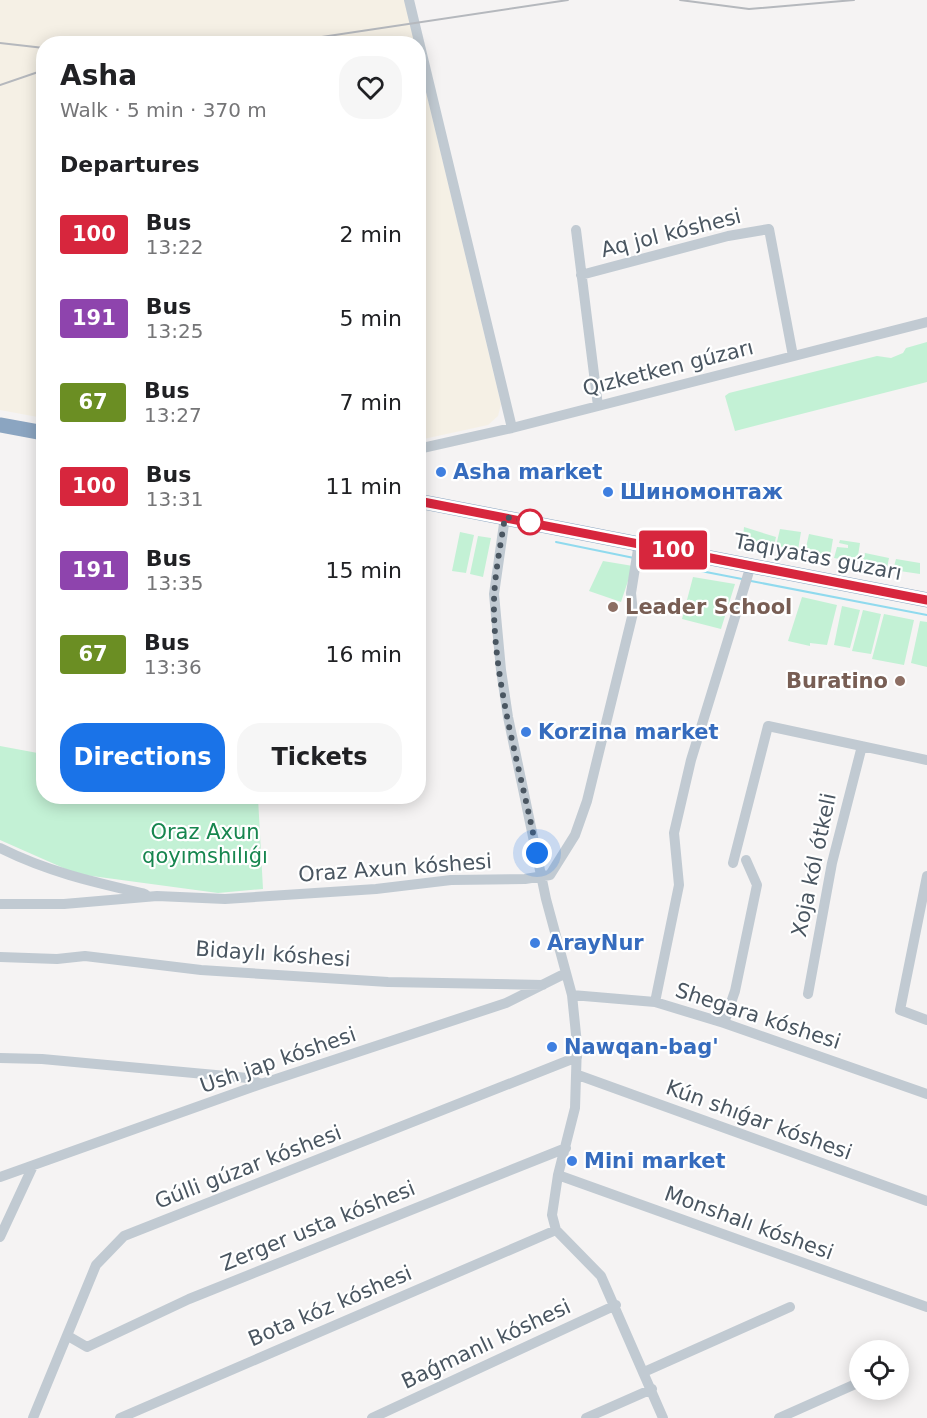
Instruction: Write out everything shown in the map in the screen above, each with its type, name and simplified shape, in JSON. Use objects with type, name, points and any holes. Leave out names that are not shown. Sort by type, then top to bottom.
[{"type":"highway","points":[[0,425],[36,432]]},
{"type":"highway","name":"Taqıyatas gúzarı","points":[[426,502],[927,600]]},
{"type":"street","points":[[409,0],[418,36]]},
{"type":"street","points":[[426,71],[512,428]]},
{"type":"street","points":[[576,230],[598,406]]},
{"type":"street","name":"Aq jol kóshesi","points":[[581,275],[728,236],[769,230],[793,356]]},
{"type":"street","name":"Qızketken gúzarı","points":[[426,447],[512,428],[927,322]]},
{"type":"street","points":[[505,517],[494,594],[496,631],[508,717],[542,876],[572,995],[577,1057],[575,1108],[558,1175],[552,1215],[556,1230],[593,1265],[616,1305],[663,1418]]},
{"type":"street","points":[[542,876],[550,875],[575,835],[587,801],[633,613],[631,593],[639,543]]},
{"type":"street","points":[[655,1002],[679,885],[674,833],[691,760],[750,565]]},
{"type":"street","points":[[733,862],[768,726],[927,760]]},
{"type":"street","name":"Xoja kól ótkeli","points":[[808,994],[832,863],[862,746]]},
{"type":"street","points":[[0,848],[38,867],[86,881],[157,896]]},
{"type":"street","points":[[724,1023],[735,991],[757,885],[746,860]]},
{"type":"street","name":"Oraz Axun kóshesi","points":[[0,904],[64,904],[157,896],[225,899],[376,889],[451,880],[542,876]]},
{"type":"street","points":[[927,876],[900,1010],[927,1020]]},
{"type":"street","name":"Bidaylı kóshesi","points":[[0,957],[57,959],[85,956],[201,970],[388,982],[544,985]]},
{"type":"street","name":"Ush jap kóshesi","points":[[0,1177],[261,1084],[506,1003],[566,974]]},
{"type":"street","name":"Shegara kóshesi","points":[[572,995],[655,1002],[724,1023],[927,1094]]},
{"type":"street","name":"Gúlli gúzar kóshesi","points":[[33,1418],[96,1265],[124,1236],[577,1057]]},
{"type":"street","points":[[0,1058],[42,1059],[248,1078],[261,1084]]},
{"type":"street","name":"Kún shıǵar kóshesi","points":[[578,1075],[927,1201]]},
{"type":"street","name":"Zerger usta kóshesi","points":[[68,1336],[87,1347],[189,1299],[566,1148]]},
{"type":"street","points":[[0,1237],[33,1166]]},
{"type":"street","name":"Monshalı kóshesi","points":[[558,1175],[927,1307]]},
{"type":"street","name":"Bota kóz kóshesi","points":[[120,1418],[556,1230]]},
{"type":"street","name":"Baǵmanlı kóshesi","points":[[372,1418],[616,1305]]},
{"type":"street","points":[[644,1372],[790,1307]]},
{"type":"street","points":[[779,1418],[849,1387]]},
{"type":"street","points":[[586,1418],[652,1389]]},
{"type":"green space","points":[[927,342],[927,382],[735,431],[725,396],[729,393],[877,356],[891,358],[903,353],[906,348]]},
{"type":"green space","points":[[744,527],[776,537],[774,546],[743,538]]},
{"type":"green space","points":[[780,529],[801,532],[798,550],[776,546]]},
{"type":"green space","points":[[460,532],[474,535],[466,573],[452,571]]},
{"type":"green space","points":[[809,534],[833,539],[830,557],[805,552]]},
{"type":"green space","points":[[478,536],[491,538],[483,577],[470,574]]},
{"type":"green space","points":[[840,540],[860,543],[857,562],[834,558],[837,547],[848,548],[848,545],[839,543]]},
{"type":"green space","points":[[865,553],[889,558],[887,568],[862,563]]},
{"type":"green space","points":[[896,559],[920,563],[920,574],[893,570]]},
{"type":"green space","points":[[603,561],[633,566],[621,602],[589,591]]},
{"type":"green space","points":[[693,577],[735,584],[721,629],[682,619]]},
{"type":"green space","points":[[802,597],[837,605],[827,645],[810,643],[810,646],[788,641]]},
{"type":"green space","points":[[842,606],[860,610],[850,648],[834,645]]},
{"type":"green space","points":[[863,610],[881,614],[871,654],[852,651]]},
{"type":"green space","points":[[884,614],[914,620],[904,665],[872,659]]},
{"type":"green space","points":[[920,621],[927,622],[927,667],[911,663]]},
{"type":"green space","name":"Oraz Axun qoyımshılıǵı","points":[[0,746],[36,753],[36,804],[258,804],[263,889],[218,893],[77,874],[0,840]]},
{"type":"sand","points":[[0,0],[405,0],[413,36],[36,36],[36,417],[0,410]]},
{"type":"sand","points":[[426,91],[501,404],[498,416],[488,425],[426,438]]},
{"type":"waterway","points":[[556,542],[634,558]]},
{"type":"waterway","points":[[639,559],[742,579]]},
{"type":"waterway","points":[[751,581],[927,615]]},
{"type":"railway","points":[[328,36],[568,0]]},
{"type":"railway","points":[[680,0],[749,9],[854,0]]},
{"type":"railway","points":[[0,43],[36,47]]},
{"type":"railway","points":[[0,85],[36,73]]},
{"type":"bus line","name":"100","points":[[426,503],[927,600]]},
{"type":"place","name":"Asha market","points":[[441,472]]},
{"type":"place","name":"Шиномонтаж","points":[[608,492]]},
{"type":"place","name":"Leader School","points":[[613,607]]},
{"type":"place","name":"Buratino","points":[[900,681]]},
{"type":"place","name":"Korzina market","points":[[526,732]]},
{"type":"place","name":"ArayNur","points":[[535,943]]},
{"type":"place","name":"Nawqan-bag'","points":[[552,1047]]},
{"type":"place","name":"Mini market","points":[[572,1161]]},
{"type":"route","points":[[530,522],[505,517],[494,594],[494,614],[508,717],[537,853]]}]
